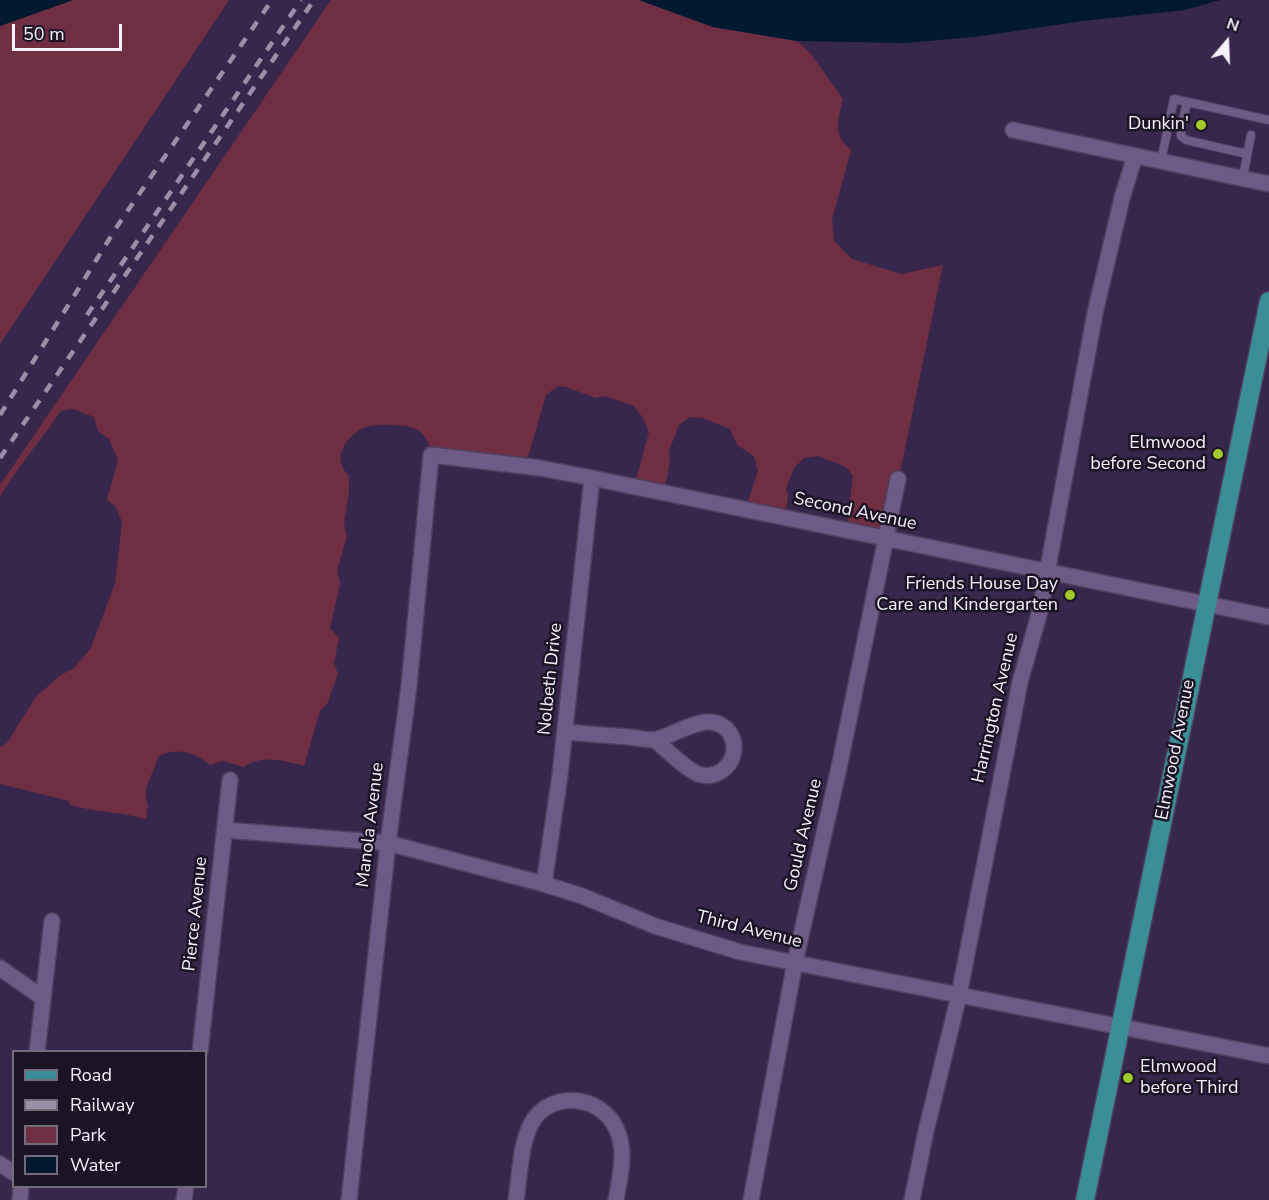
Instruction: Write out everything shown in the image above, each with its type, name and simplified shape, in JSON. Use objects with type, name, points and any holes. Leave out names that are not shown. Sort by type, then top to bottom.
[{"type":"main road","name":"Elmwood Avenue","points":[[1085,1200],[1269,301]]},
{"type":"street","points":[[1013,130],[1269,184]]},
{"type":"street","name":"Harrington Avenue","points":[[912,1200],[959,995],[1015,705],[1040,611],[1095,313],[1119,207],[1135,156]]},
{"type":"street","name":"Second Avenue","points":[[431,455],[540,468],[1269,616]]},
{"type":"street","name":"Manola Avenue","points":[[349,1200],[388,843],[409,686],[431,455]]},
{"type":"street","name":"Nolbeth Drive","points":[[544,884],[565,732],[592,478]]},
{"type":"street","name":"Gould Avenue","points":[[751,1200],[795,962],[840,763],[898,479]]},
{"type":"street","points":[[565,732],[655,740],[710,721],[720,724],[728,731],[733,741],[734,751],[731,761],[724,770],[704,776],[694,773],[655,740]]},
{"type":"street","name":"Pierce Avenue","points":[[200,1050],[230,780]]},
{"type":"street","name":"Third Avenue","points":[[225,830],[388,843],[544,884],[666,929],[740,952],[1269,1056]]},
{"type":"street","points":[[37,1050],[52,921]]},
{"type":"street","points":[[0,968],[43,998]]},
{"type":"street","points":[[516,1200],[524,1145],[531,1124],[540,1110],[556,1102],[573,1100],[585,1101],[600,1108],[611,1119],[617,1130],[622,1150],[616,1200]]},
{"type":"lane","points":[[1161,161],[1174,99],[1269,120]]},
{"type":"lane","points":[[1186,102],[1181,128],[1182,136],[1186,140],[1247,154]]},
{"type":"lane","points":[[1243,177],[1251,135]]},
{"type":"green space","points":[[73,0],[229,0],[0,344],[0,26]]},
{"type":"green space","points":[[331,0],[639,0],[713,27],[797,41],[811,54],[843,99],[838,127],[841,138],[851,150],[832,220],[834,241],[852,259],[901,274],[943,265],[895,497],[890,539],[846,532],[853,476],[846,467],[819,456],[804,458],[794,468],[786,488],[788,496],[785,517],[745,511],[758,471],[754,456],[737,445],[730,429],[702,418],[690,417],[679,425],[669,451],[670,463],[665,486],[634,488],[649,432],[643,418],[634,406],[605,396],[596,398],[566,387],[558,386],[546,395],[527,460],[436,457],[418,430],[399,425],[368,426],[356,432],[342,449],[341,462],[349,476],[344,524],[347,537],[337,570],[340,584],[330,628],[339,638],[334,663],[338,674],[327,704],[320,711],[304,766],[265,760],[244,767],[223,761],[210,765],[185,752],[165,753],[159,756],[146,788],[148,805],[146,819],[70,805],[69,801],[0,784],[0,747],[7,743],[35,698],[59,676],[74,668],[91,648],[115,583],[122,522],[116,507],[107,500],[118,460],[109,439],[98,431],[94,417],[73,409],[61,411],[14,474],[0,497],[0,485]]},
{"type":"water","points":[[0,0],[73,0],[0,26]]},
{"type":"water","points":[[639,0],[1220,0],[1185,10],[1083,21],[974,37],[905,43],[797,41],[713,27]]},
{"type":"railway","points":[[0,415],[118,225],[272,0]]},
{"type":"railway","points":[[87,315],[301,0]]},
{"type":"railway","points":[[0,458],[314,0]]},
{"type":"place","name":"Dunkin'","points":[[1201,125]]},
{"type":"place","name":"Elmwood before Second","points":[[1218,454]]},
{"type":"place","name":"Friends House Day Care and Kindergarten","points":[[1070,595]]},
{"type":"place","name":"Elmwood before Third","points":[[1128,1078]]}]
